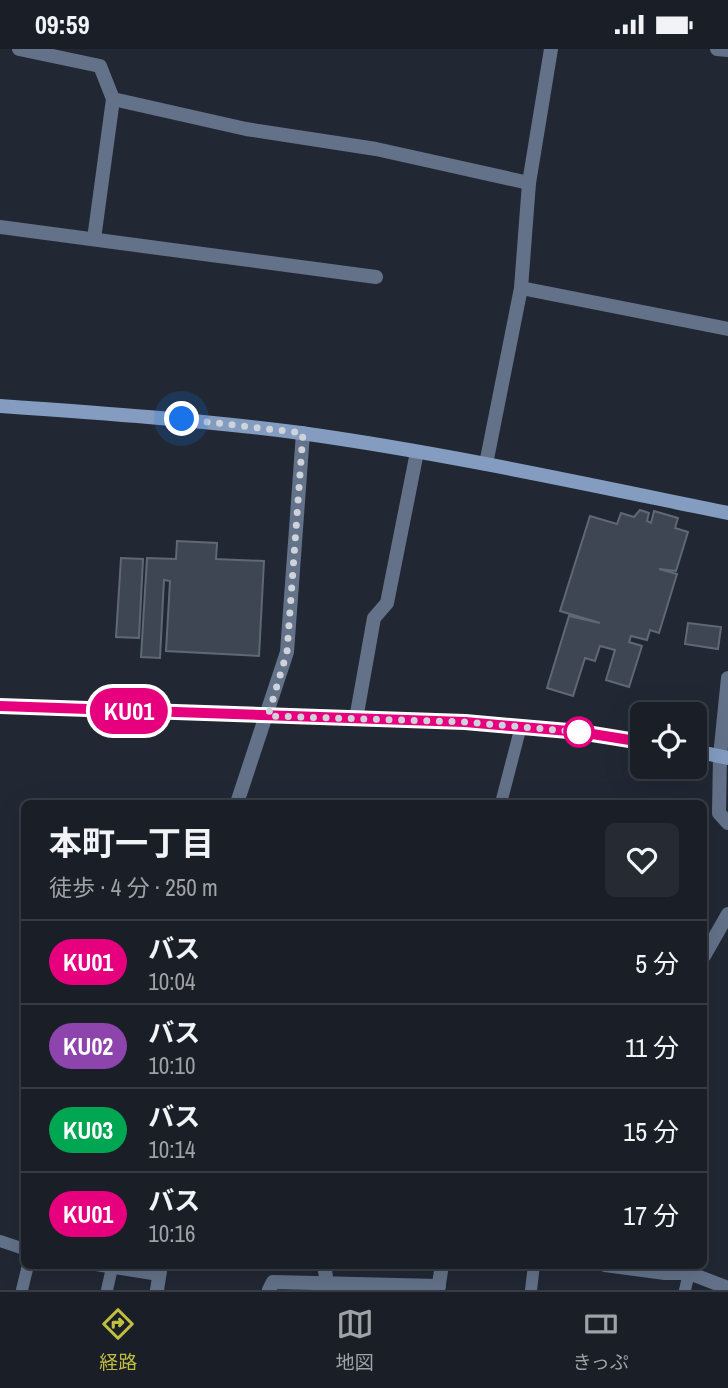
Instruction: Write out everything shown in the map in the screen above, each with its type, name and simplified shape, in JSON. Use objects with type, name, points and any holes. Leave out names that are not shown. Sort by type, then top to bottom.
[{"type":"street","points":[[19,49],[100,66],[113,99],[94,239]]},
{"type":"street","points":[[486,464],[522,288],[529,183],[551,49]]},
{"type":"street","points":[[717,49],[728,50]]},
{"type":"street","points":[[113,99],[246,129],[376,149],[529,183]]},
{"type":"street","points":[[0,227],[376,277]]},
{"type":"street","points":[[522,288],[728,329]]},
{"type":"street","points":[[0,406],[182,419],[303,433],[486,464],[728,513]]},
{"type":"street","points":[[238,800],[287,652],[303,433]]},
{"type":"street","points":[[356,719],[374,618],[387,603],[417,452]]},
{"type":"street","points":[[728,678],[719,813],[728,823]]},
{"type":"street","points":[[0,706],[521,726],[630,740]]},
{"type":"street","points":[[707,951],[728,914]]},
{"type":"street","points":[[325,1269],[327,1283]]},
{"type":"street","points":[[269,1290],[273,1282],[439,1288],[441,1269]]},
{"type":"street","points":[[635,1269],[665,1273],[690,1272],[728,1288]]},
{"type":"lane","points":[[502,800],[521,726]]},
{"type":"lane","points":[[0,1241],[21,1248]]},
{"type":"lane","points":[[22,1290],[27,1269]]},
{"type":"lane","points":[[107,1290],[112,1269]]},
{"type":"lane","points":[[117,1269],[159,1277]]},
{"type":"lane","points":[[531,1290],[534,1269]]},
{"type":"lane","points":[[685,1290],[690,1272]]},
{"type":"building","points":[[640,510],[649,513],[647,521],[651,523],[654,511],[678,518],[675,528],[688,532],[676,571],[659,569],[677,574],[659,633],[650,630],[647,640],[631,636],[629,642],[642,646],[629,687],[606,680],[615,650],[600,646],[595,661],[585,658],[573,696],[547,688],[569,616],[600,623],[560,611],[590,516],[617,524],[621,513],[634,517]]},
{"type":"building","points":[[177,541],[217,543],[216,559],[264,561],[259,656],[166,651],[170,581],[164,580],[160,658],[141,657],[147,558],[176,559]]},
{"type":"building","points":[[121,558],[143,559],[139,638],[116,637]]},
{"type":"building","points":[[688,623],[721,627],[718,649],[685,644]]},
{"type":"bus line","name":"KU01","points":[[0,706],[465,722],[580,732],[630,740]]},
{"type":"route","points":[[182,419],[303,433],[287,652],[268,716],[465,722],[579,732]]}]
